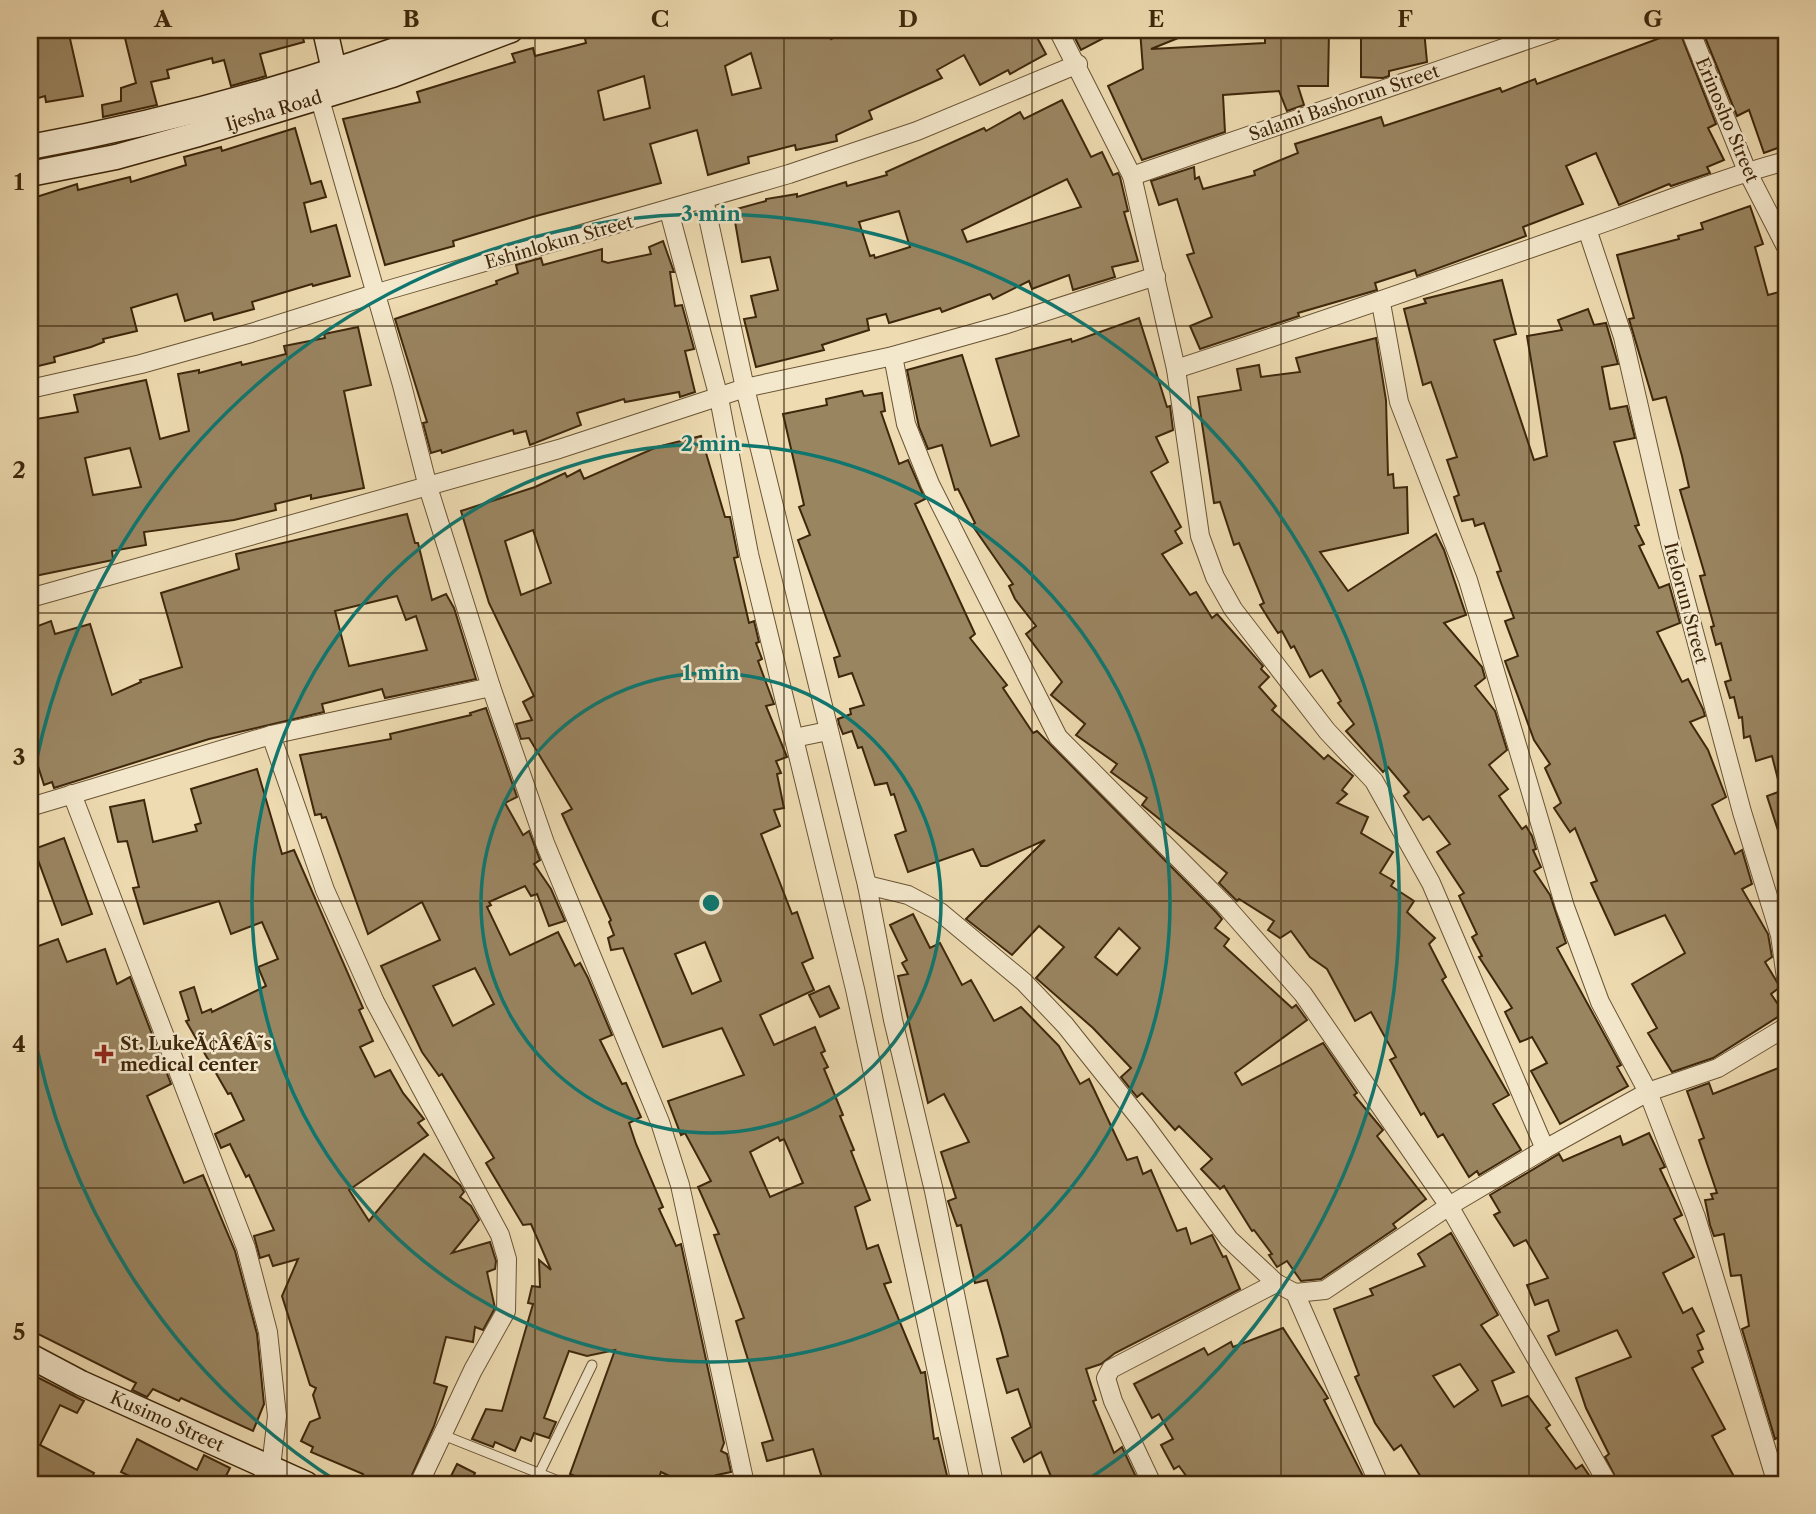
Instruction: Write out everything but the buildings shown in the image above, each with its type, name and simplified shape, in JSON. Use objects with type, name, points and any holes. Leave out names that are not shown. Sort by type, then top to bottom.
[{"type":"main road","points":[[325,30],[334,70]]},
{"type":"main road","name":"Ijesha Road","points":[[30,147],[132,127],[334,70],[452,30]]},
{"type":"main road","name":"Ijesha Road","points":[[30,174],[116,157],[392,75],[511,30]]},
{"type":"main road","name":"Kusimo Street","points":[[30,1356],[265,1476],[306,1484]]},
{"type":"street","points":[[1058,30],[1078,64],[1132,176],[1176,369],[1200,536],[1214,577],[1233,610],[1328,731],[1374,781],[1430,883],[1545,1149]]},
{"type":"street","name":"Salami Bashorun Street","points":[[1132,176],[1556,30]]},
{"type":"street","name":"Erinosho Street","points":[[1690,30],[1747,172],[1786,247]]},
{"type":"street","name":"Eshinlokun Street","points":[[30,389],[141,364],[374,293],[669,211],[853,154],[917,131],[1078,64]]},
{"type":"street","points":[[319,96],[402,385],[428,487],[491,687],[545,843],[660,1122],[680,1185],[745,1484]]},
{"type":"street","points":[[1176,369],[1381,303],[1747,172],[1786,161]]},
{"type":"street","points":[[704,199],[745,388],[867,885],[893,1020],[934,1191],[994,1484]]},
{"type":"street","points":[[669,211],[719,398],[748,554],[855,989],[961,1484]]},
{"type":"street","name":"Itelorun Street","points":[[1587,229],[1623,337],[1673,556],[1742,812],[1780,935],[1786,978]]},
{"type":"street","points":[[30,598],[428,487],[745,388],[893,356],[1007,324],[1156,276]]},
{"type":"street","points":[[1381,303],[1399,402],[1468,580],[1565,907],[1600,1002],[1648,1092],[1696,1217],[1777,1484]]},
{"type":"street","points":[[893,356],[906,424],[930,484],[1058,737],[1224,904],[1303,994],[1449,1206],[1608,1484]]},
{"type":"street","points":[[30,807],[271,735],[491,687]]},
{"type":"street","points":[[794,738],[828,731]]},
{"type":"street","points":[[271,735],[326,890],[353,952],[376,1002],[500,1235],[507,1259],[506,1311],[419,1484]]},
{"type":"street","points":[[72,794],[246,1248],[272,1358],[277,1416],[265,1476]]},
{"type":"street","points":[[867,885],[908,895],[940,912],[1024,982],[1065,1025],[1144,1124],[1229,1239],[1276,1283],[1295,1293],[1325,1290],[1449,1206],[1545,1149],[1648,1092],[1718,1068],[1786,1027]]},
{"type":"street","points":[[1152,1484],[1113,1401],[1106,1378],[1111,1369],[1276,1283]]},
{"type":"street","points":[[1295,1293],[1379,1484]]},
{"type":"lane","points":[[540,1472],[592,1365]]},
{"type":"lane","points":[[443,1436],[566,1484]]},
{"type":"place","name":"St. LukeÃ¢Â€Â˜s medical center","points":[[104,1054]]}]
